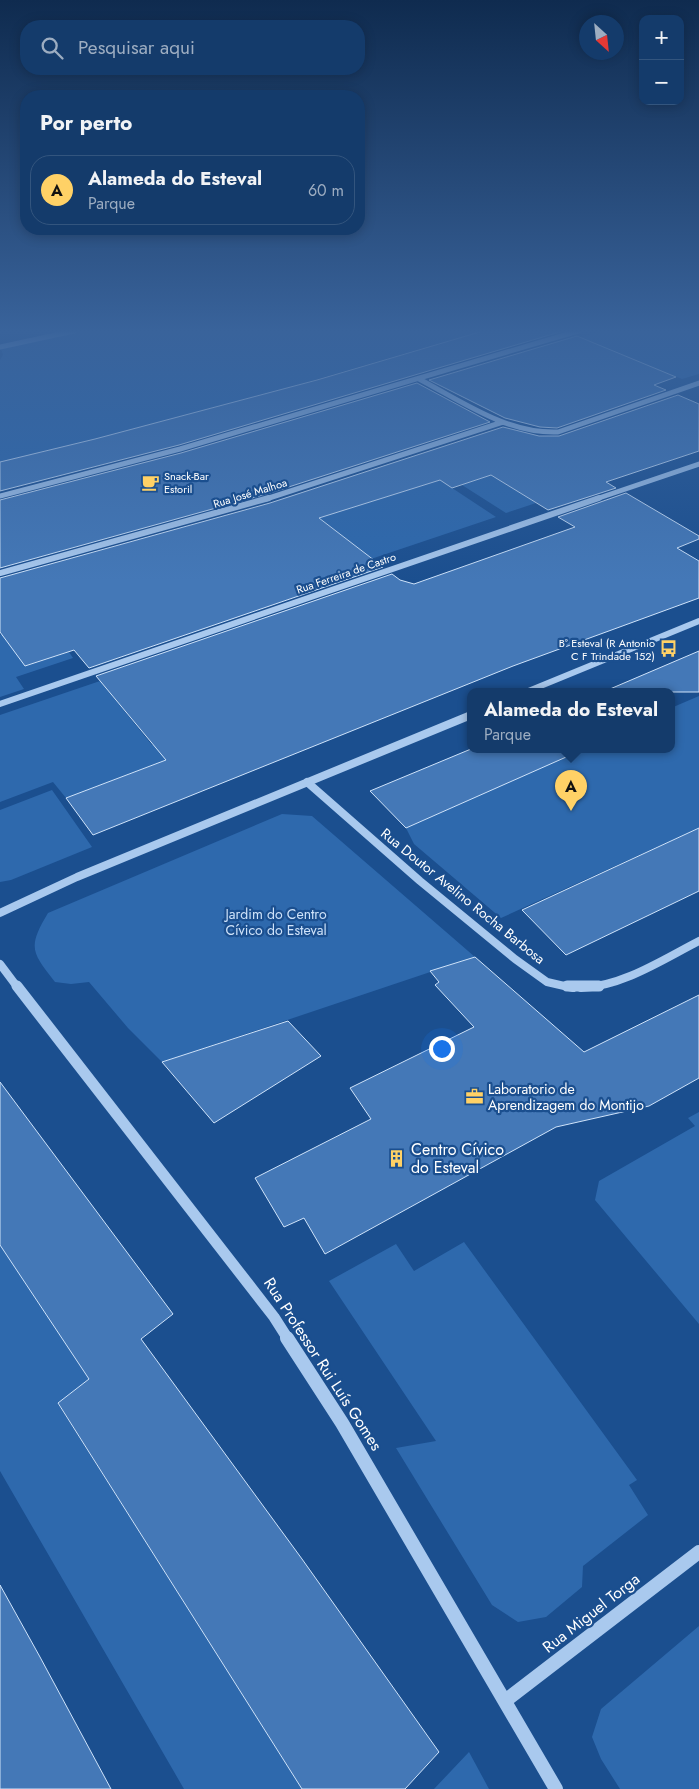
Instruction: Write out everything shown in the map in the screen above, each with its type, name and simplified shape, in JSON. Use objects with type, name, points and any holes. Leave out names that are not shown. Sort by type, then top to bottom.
[{"type":"street","points":[[0,496],[180,449],[296,414]]},
{"type":"street","points":[[489,414],[532,433],[558,432],[610,414]]},
{"type":"street","name":"Rua José Malhoa","points":[[0,573],[253,503],[504,422]]},
{"type":"street","name":"Rua Ferreira de Castro","points":[[0,704],[326,590],[699,464]]},
{"type":"street","points":[[536,688],[699,621]]},
{"type":"street","points":[[0,913],[77,877],[467,717]]},
{"type":"street","name":"Rua Doutor Avelino Rocha Barbosa","points":[[306,782],[420,881],[515,959],[547,982],[574,988],[597,988],[619,981],[699,941]]},
{"type":"street","name":"Rua Professor Rui Luís Gomes","points":[[0,964],[274,1317],[332,1406],[556,1789]]},
{"type":"street","name":"Rua Miguel Torga","points":[[505,1701],[699,1552]]},
{"type":"green space","points":[[0,414],[187,414],[95,439],[0,462]]},
{"type":"green space","points":[[478,467],[536,503],[506,513],[462,485]]},
{"type":"green space","points":[[440,480],[496,517],[371,559],[298,539],[327,487],[331,510],[335,513]]},
{"type":"green space","points":[[2,634],[26,666],[69,652],[73,658],[16,677],[24,689],[0,697],[0,635]]},
{"type":"green space","points":[[100,681],[152,745],[176,736],[189,751],[66,798],[53,782],[0,802],[0,715]]},
{"type":"green space","points":[[699,696],[699,828],[501,918],[414,844],[406,828],[574,753],[675,753],[675,706]]},
{"type":"green space","points":[[52,790],[92,847],[11,880],[0,882],[0,810]]},
{"type":"green space","name":"Jardim do Centro Cívico do Esteval","points":[[282,814],[312,816],[475,957],[162,1062],[128,1028],[89,982],[71,984],[55,982],[41,963],[35,949],[35,942],[48,913]]},
{"type":"green space","points":[[699,1112],[699,1324],[595,1200],[599,1181],[695,1126],[688,1118]]},
{"type":"green space","points":[[464,1242],[637,1480],[629,1485],[648,1515],[583,1566],[582,1587],[546,1617],[518,1622],[492,1605],[396,1448],[436,1441],[329,1281],[396,1244],[414,1271]]},
{"type":"green space","points":[[0,1245],[89,1379],[58,1404],[302,1789],[184,1789],[0,1471]]},
{"type":"green space","points":[[699,1626],[699,1789],[620,1789],[601,1759],[592,1737],[601,1709]]},
{"type":"green space","points":[[469,1752],[489,1789],[434,1789]]},
{"type":"building","points":[[187,414],[282,414],[179,445],[0,491],[0,462]]},
{"type":"building","points":[[311,414],[476,414],[490,422],[270,493],[0,568],[0,500],[181,453]]},
{"type":"building","points":[[498,414],[596,414],[557,428],[540,427]]},
{"type":"building","points":[[621,414],[699,414],[699,451],[606,482],[616,488],[548,510],[491,475],[452,488],[440,480],[319,518],[383,567],[89,668],[74,650],[25,666],[0,632],[0,578],[270,503],[503,427],[539,436],[559,436]]},
{"type":"building","points":[[626,493],[699,536],[699,539],[677,548],[699,561],[699,598],[513,666],[93,835],[66,798],[166,760],[96,676],[392,574],[400,580],[414,584],[575,527],[558,517]]},
{"type":"building","points":[[699,651],[699,692],[675,692],[675,688],[612,688]]},
{"type":"building","points":[[467,751],[467,753],[575,753],[406,828],[370,791]]},
{"type":"building","points":[[699,828],[699,891],[566,955],[522,910]]},
{"type":"building","points":[[475,957],[584,1052],[699,995],[699,1078],[649,1106],[556,1127],[325,1254],[304,1218],[284,1227],[255,1178],[371,1119],[350,1088],[474,1027],[435,985],[439,982],[430,971]]},
{"type":"building","points":[[288,1021],[321,1056],[214,1123],[162,1062]]},
{"type":"building","points":[[0,1082],[173,1314],[141,1339],[302,1559],[439,1752],[405,1789],[302,1789],[58,1403],[89,1379],[0,1245]]},
{"type":"building","points":[[0,1585],[40,1657],[111,1789],[0,1789]]},
{"type":"place","name":"Snack-Bar Estoril","points":[[150,482]]},
{"type":"place","name":"Bº Esteval (R Antonio C F Trindade 152)","points":[[669,649]]},
{"type":"place","name":"Alameda do Esteval","points":[[571,811]]},
{"type":"place","name":"Laboratorio de Aprendizagem do Montijo","points":[[474,1097]]},
{"type":"place","name":"Centro Cívico do Esteval","points":[[397,1158]]}]
